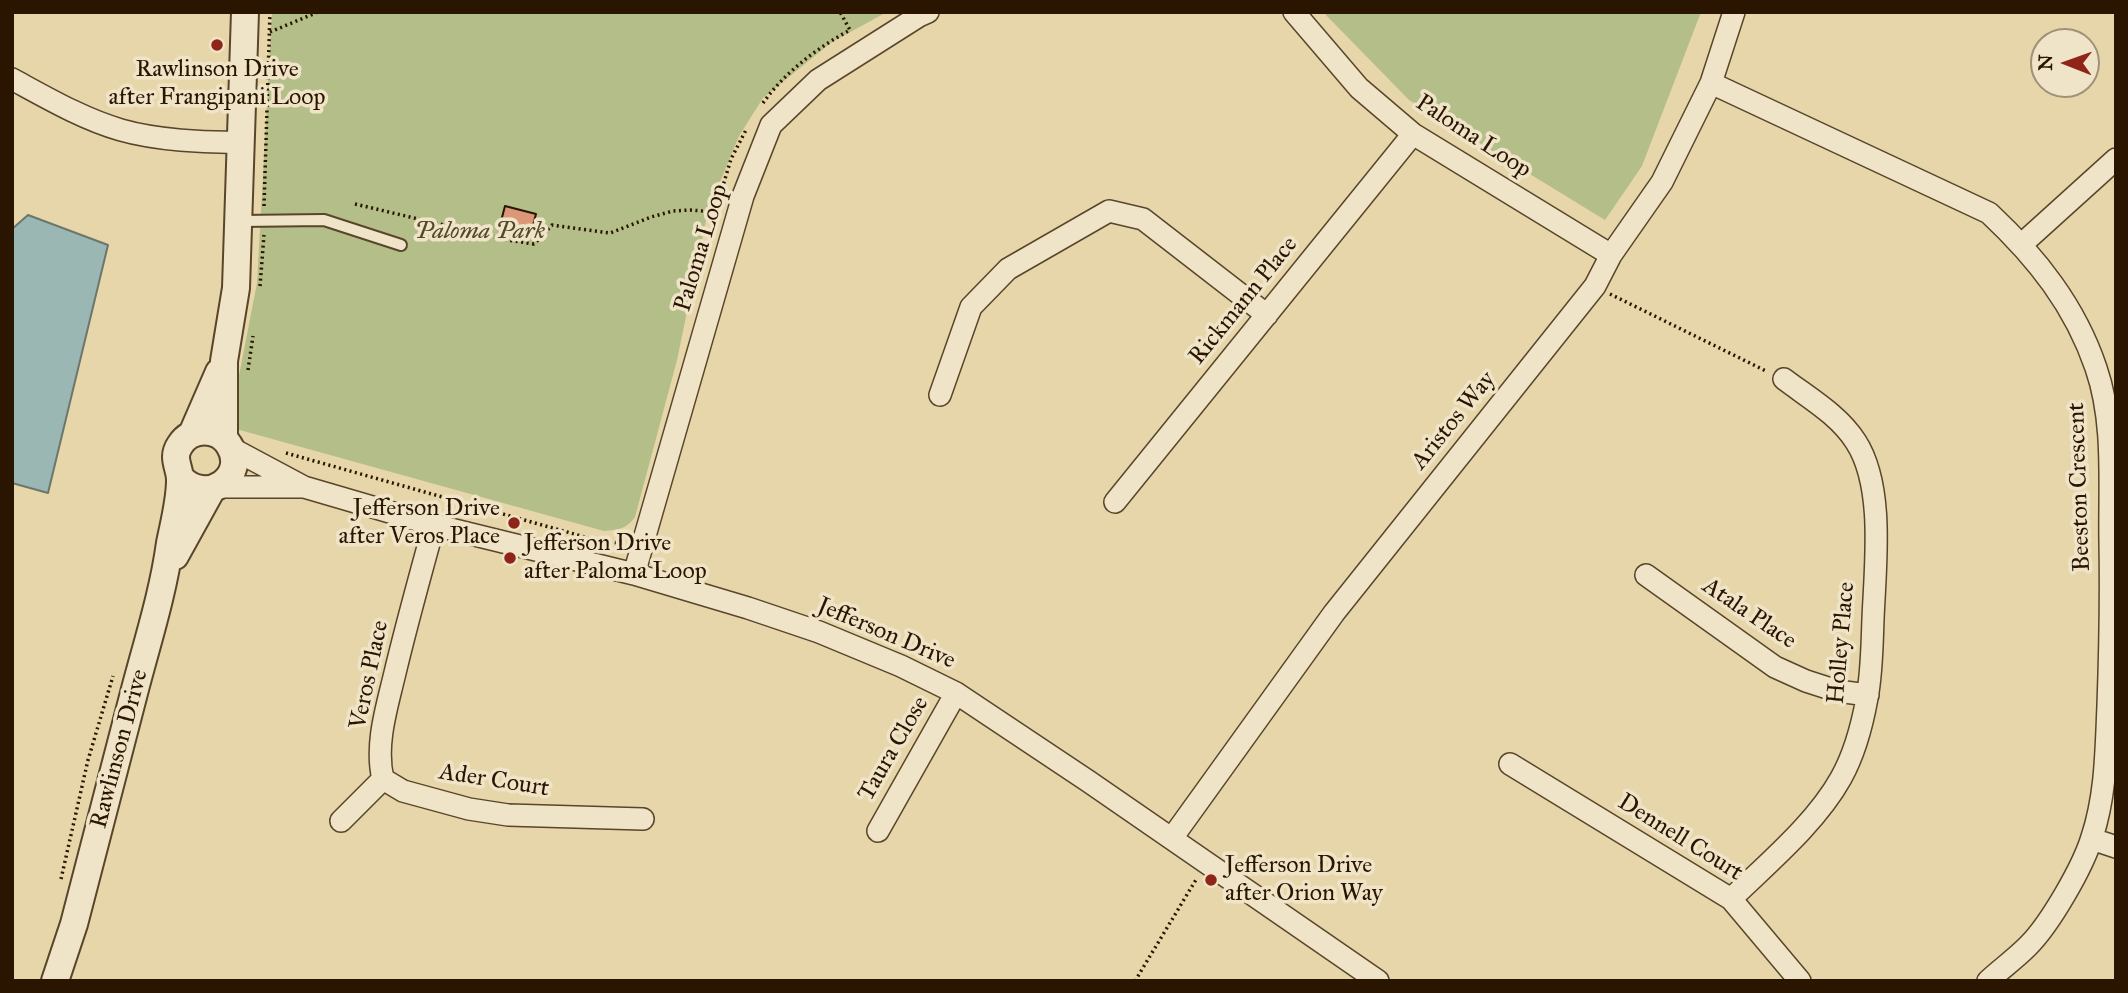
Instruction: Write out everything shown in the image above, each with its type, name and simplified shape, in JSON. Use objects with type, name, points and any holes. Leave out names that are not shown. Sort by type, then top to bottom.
[{"type":"street","name":"Paloma Loop","points":[[634,574],[743,196],[771,125],[818,80],[929,12]]},
{"type":"street","name":"Paloma Loop","points":[[1294,12],[1359,88],[1413,134],[1611,255]]},
{"type":"street","name":"Aristos Way","points":[[1172,838],[1334,613],[1595,286],[1611,255],[1662,182],[1711,83],[1734,12]]},
{"type":"street","name":"Rawlinson Drive","points":[[166,573],[214,488],[226,480],[232,470],[224,361],[236,288],[242,13]]},
{"type":"street","points":[[12,79],[82,114],[122,130],[164,137],[241,142]]},
{"type":"street","name":"Beeston Crescent","points":[[1711,83],[1989,213],[2022,244],[2050,277],[2075,316],[2111,402],[2113,623],[2102,800],[2092,839],[2074,878],[2030,945],[1987,981]]},
{"type":"street","name":"Rickmann Place","points":[[1115,502],[1413,134]]},
{"type":"street","points":[[2022,244],[2116,159]]},
{"type":"street","points":[[940,395],[971,307],[1008,269],[1109,211],[1143,219],[1267,315]]},
{"type":"street","name":"Rawlinson Drive","points":[[55,981],[74,924],[166,573],[180,477],[175,461],[177,450],[192,434],[224,361]]},
{"type":"street","name":"Holley Place","points":[[1731,899],[1807,823],[1840,780],[1856,746],[1868,695],[1875,558],[1874,509],[1869,471],[1857,443],[1840,422],[1784,379]]},
{"type":"street","points":[[192,434],[209,432],[228,444]]},
{"type":"street","name":"Jefferson Drive","points":[[228,444],[304,487],[434,525],[634,574],[748,608],[819,632],[901,666],[956,693],[1378,981]]},
{"type":"street","points":[[180,477],[194,488],[214,488]]},
{"type":"street","name":"Jefferson Drive","points":[[214,488],[304,487]]},
{"type":"street","name":"Veros Place","points":[[383,779],[380,754],[385,715],[434,525]]},
{"type":"street","name":"Atala Place","points":[[1646,575],[1775,667],[1837,691],[1868,695]]},
{"type":"street","name":"Taura Close","points":[[878,831],[956,693]]},
{"type":"street","name":"Dennell Court","points":[[1510,764],[1731,899],[1800,981]]},
{"type":"street","points":[[341,821],[383,779]]},
{"type":"street","name":"Ader Court","points":[[383,779],[403,791],[469,809],[508,815],[643,819]]},
{"type":"street","points":[[2092,839],[2116,847]]},
{"type":"street","name":"Rawlinson Drive","points":[[73,981],[74,924]]},
{"type":"lane","points":[[239,221],[324,220],[401,245]]},
{"type":"path","points":[[270,32],[318,12]]},
{"type":"path","points":[[760,108],[793,71],[827,43],[849,30],[840,12]]},
{"type":"path","points":[[709,237],[731,159],[749,125]]},
{"type":"path","points":[[355,204],[534,244],[552,225],[610,233],[673,211],[690,209],[715,212]]},
{"type":"path","points":[[1595,286],[1657,319],[1784,379]]},
{"type":"path","points":[[282,452],[599,541],[619,543],[625,539]]},
{"type":"path","points":[[59,887],[88,760],[115,672]]},
{"type":"path","points":[[1135,981],[1207,862]]},
{"type":"green space","name":"Paloma Park","points":[[272,12],[887,12],[832,42],[763,98],[739,136],[708,211],[677,360],[635,517],[629,524],[604,531],[229,427],[257,283]]},
{"type":"green space","points":[[1323,12],[1701,12],[1642,166],[1605,220],[1409,100]]},
{"type":"water","points":[[28,215],[108,245],[48,493],[12,483],[12,229]]},
{"type":"building","points":[[505,206],[536,214],[530,237],[499,229]]},
{"type":"place","name":"Rawlinson Drive after Frangipani Loop","points":[[217,45]]},
{"type":"place","name":"Jefferson Drive after Veros Place","points":[[514,523]]},
{"type":"place","name":"Jefferson Drive after Paloma Loop","points":[[510,558]]},
{"type":"place","name":"Jefferson Drive after Orion Way","points":[[1211,880]]}]
